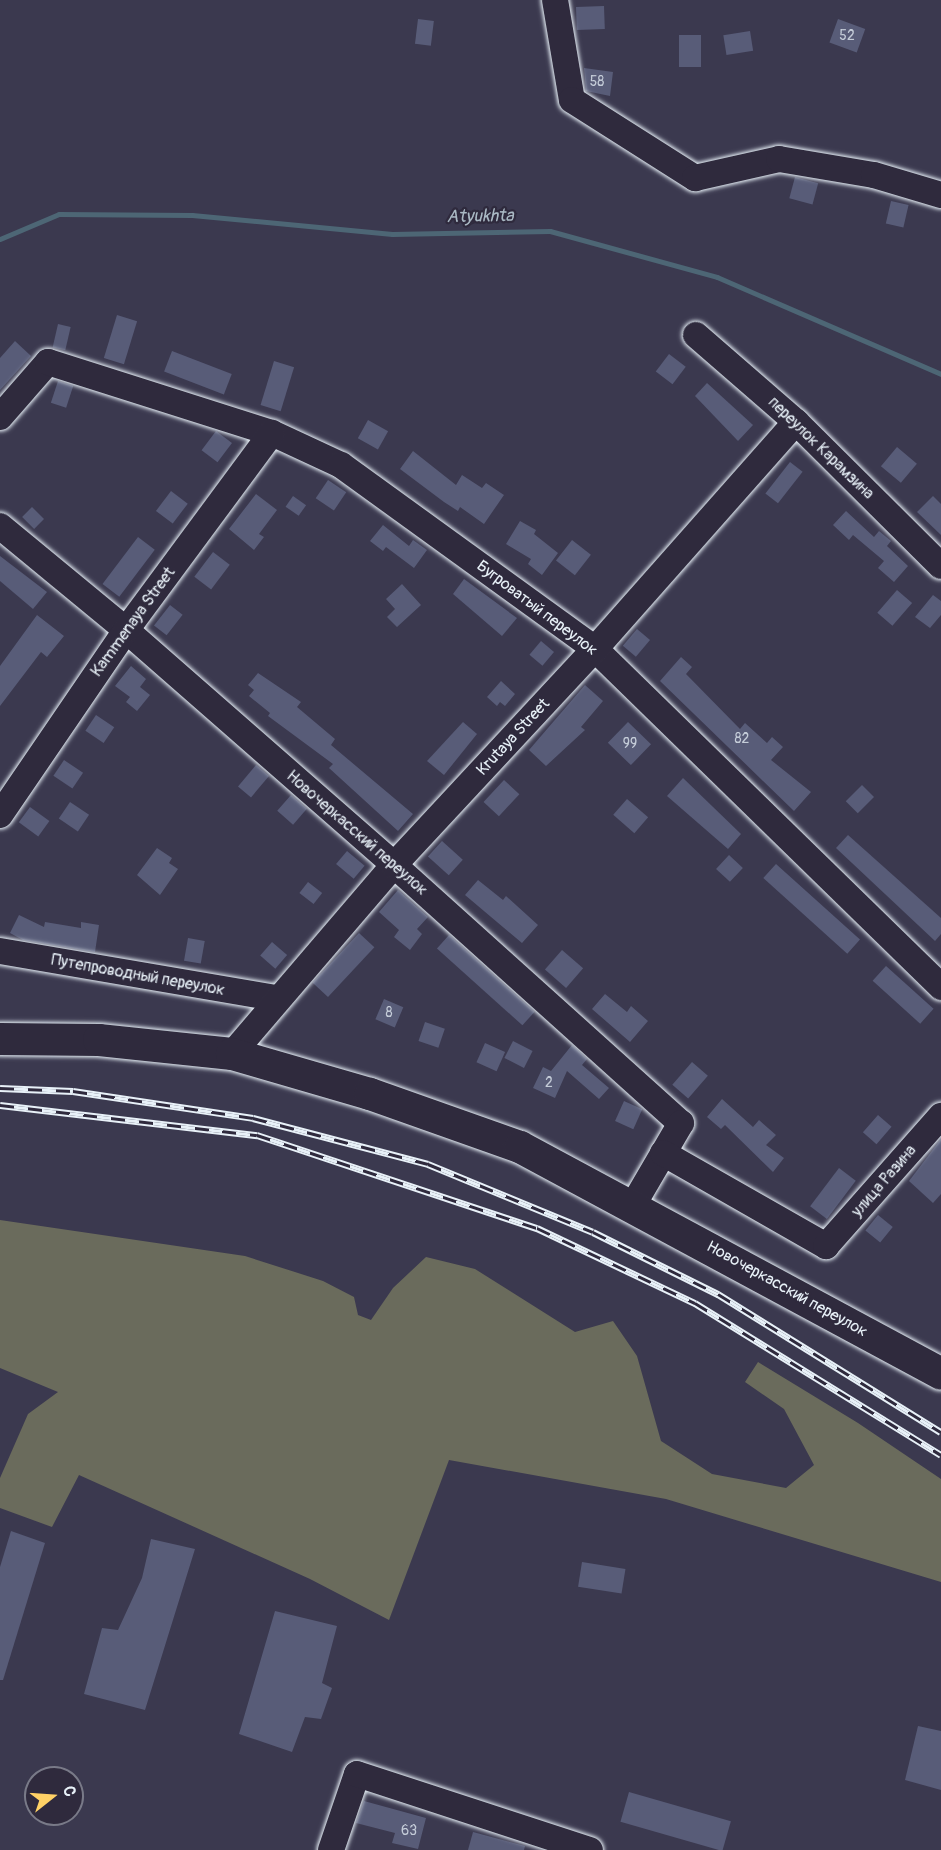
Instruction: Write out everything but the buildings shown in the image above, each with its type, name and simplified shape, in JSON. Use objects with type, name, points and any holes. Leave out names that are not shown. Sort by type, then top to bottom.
[{"type":"main road","name":"Новочеркасский переулок","points":[[0,1039],[99,1040],[232,1054],[370,1094],[520,1147],[633,1205],[941,1374]]},
{"type":"street","points":[[555,0],[572,100],[695,178],[779,159],[874,175],[941,195]]},
{"type":"street","name":"переулок Карамзина","points":[[696,334],[796,422],[941,566]]},
{"type":"street","name":"Бугроватый переулок","points":[[0,417],[48,362],[272,433],[341,465],[595,649],[941,987]]},
{"type":"street","name":"Krutaya Street","points":[[232,1054],[276,998],[394,865],[595,649],[796,422]]},
{"type":"street","name":"Kammenaya Street","points":[[0,815],[126,630],[272,433]]},
{"type":"street","name":"Новочеркасский переулок","points":[[0,526],[126,630],[394,865],[681,1123],[633,1205]]},
{"type":"street","name":"Путепроводный переулок","points":[[0,951],[276,998]]},
{"type":"street","name":"улица Разина","points":[[663,1153],[826,1246],[941,1116]]},
{"type":"street","points":[[331,1850],[357,1774],[590,1850]]},
{"type":"green space","points":[[0,1220],[245,1256],[323,1281],[354,1297],[358,1315],[371,1320],[393,1288],[426,1257],[475,1269],[575,1332],[613,1321],[637,1356],[661,1441],[712,1474],[786,1488],[814,1465],[784,1409],[745,1382],[758,1362],[858,1423],[941,1479],[941,1582],[666,1499],[449,1460],[389,1620],[310,1579],[79,1475],[52,1527],[0,1508],[0,1478],[28,1414],[58,1392],[0,1368]]},
{"type":"waterway","name":"Atyukhta","points":[[0,239],[59,214],[192,215],[392,234],[550,231],[717,277],[941,374]]},
{"type":"railway","points":[[0,1088],[73,1091],[253,1118],[428,1164],[593,1232],[718,1294],[941,1432]]},
{"type":"railway","points":[[0,1105],[257,1135],[537,1228],[695,1303],[941,1455]]}]
